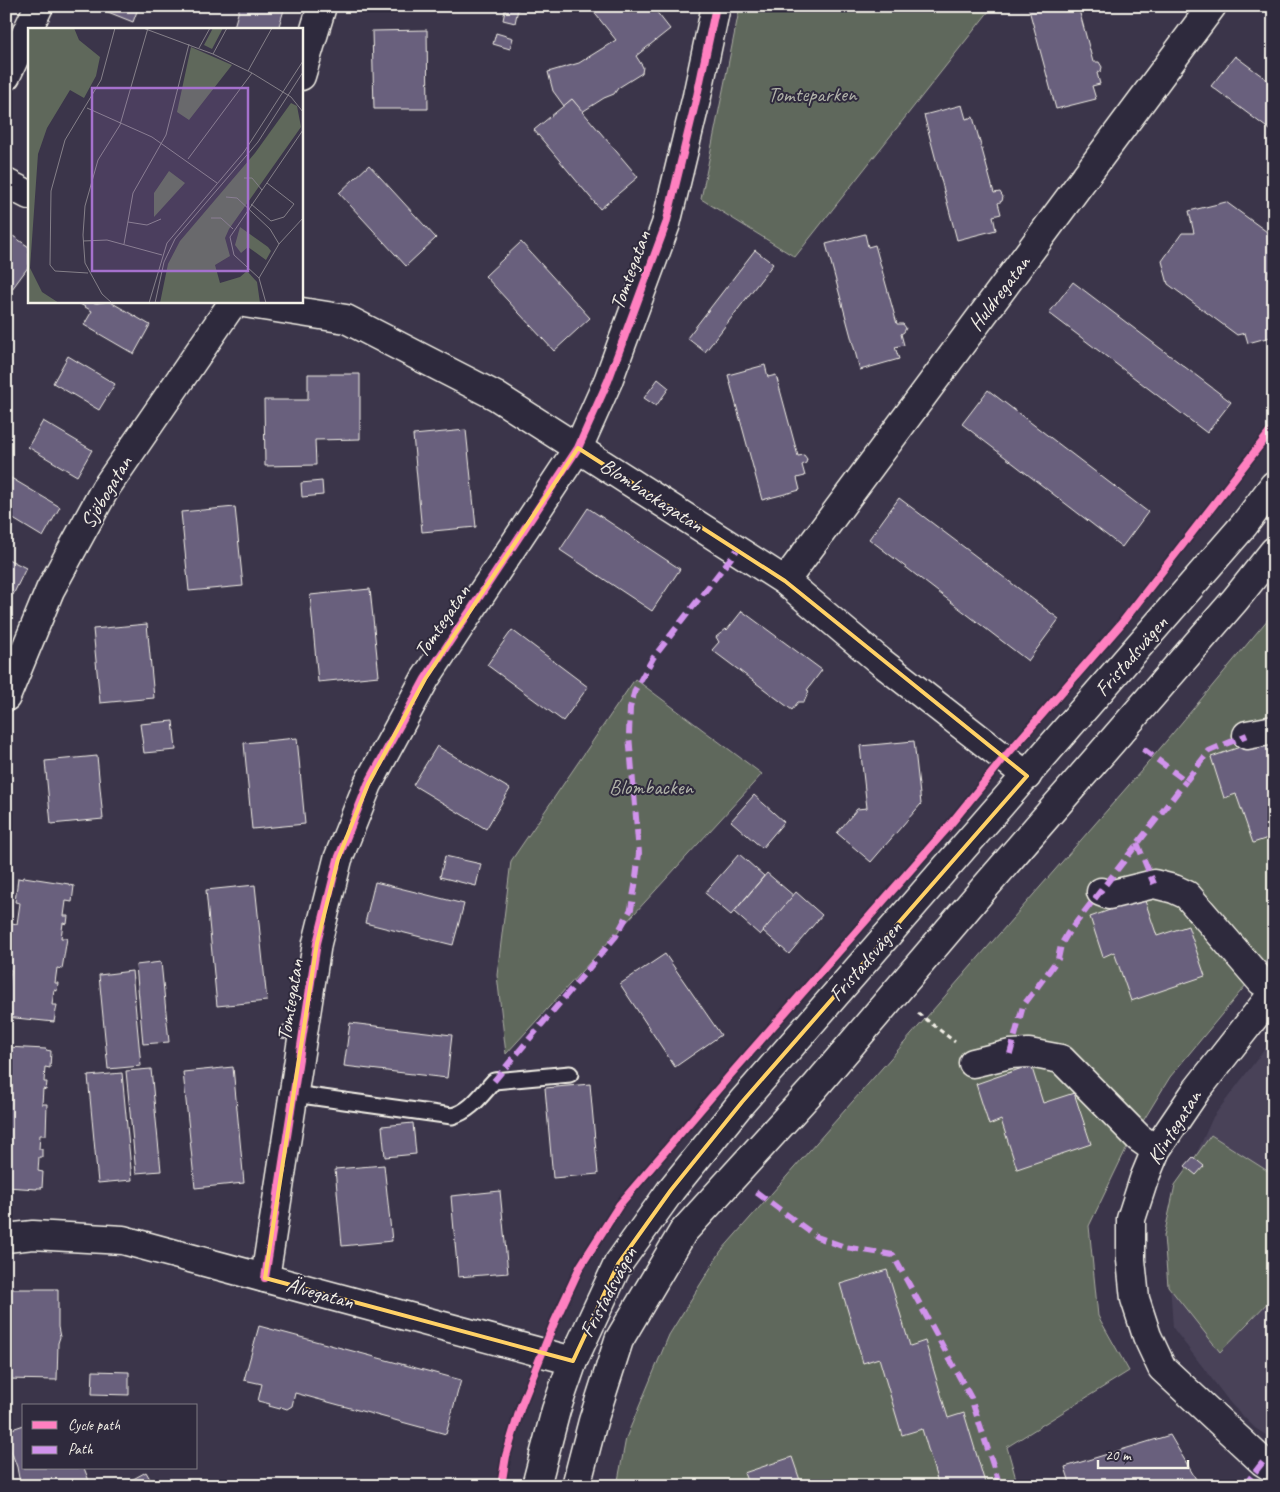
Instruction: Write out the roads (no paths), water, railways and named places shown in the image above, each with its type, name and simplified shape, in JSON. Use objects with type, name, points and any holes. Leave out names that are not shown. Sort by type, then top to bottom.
[{"type":"street","points":[[29,28],[39,6]]},
{"type":"street","points":[[302,73],[322,6]]},
{"type":"street","name":"Tomtegatan","points":[[265,1278],[317,943],[338,859],[368,784],[425,679],[578,448],[608,381],[666,224],[697,96],[716,6]]},
{"type":"street","name":"Huldregatan","points":[[786,581],[1212,6]]},
{"type":"street","points":[[6,76],[28,29]]},
{"type":"street","points":[[6,183],[28,194]]},
{"type":"street","name":"Blombackagatan","points":[[233,302],[346,319],[496,396],[786,581],[881,662],[1026,776]]},
{"type":"street","name":"Sjöbogatan","points":[[6,697],[50,590],[105,489],[233,302]]},
{"type":"street","name":"Fristadsvägen","points":[[536,1486],[556,1410],[572,1361],[618,1264],[671,1190],[742,1102],[1244,525],[1274,485]]},
{"type":"street","name":"Fristadsvägen","points":[[576,1486],[593,1421],[619,1340],[683,1232],[815,1087],[980,893],[1235,600],[1274,551]]},
{"type":"street","points":[[1247,735],[1274,730]]},
{"type":"street","points":[[1101,892],[1109,895],[1154,884],[1174,889],[1187,895],[1261,981],[1274,991]]},
{"type":"street","name":"Klintegatan","points":[[1274,991],[1196,1091],[1156,1150],[1131,1219],[1131,1260],[1135,1300],[1147,1336],[1162,1368],[1263,1462],[1274,1469]]},
{"type":"street","points":[[973,1062],[1010,1054],[1029,1053],[1061,1058],[1139,1138],[1156,1150]]},
{"type":"street","name":"Älvegatan","points":[[6,1238],[33,1235],[123,1240],[572,1361]]},
{"type":"lane","points":[[294,1094],[452,1116],[470,1108],[494,1080],[570,1074]]},
{"type":"park label","name":"Tomteparken","points":[[812,94]]},
{"type":"park label","name":"Blombacken","points":[[651,787]]}]
